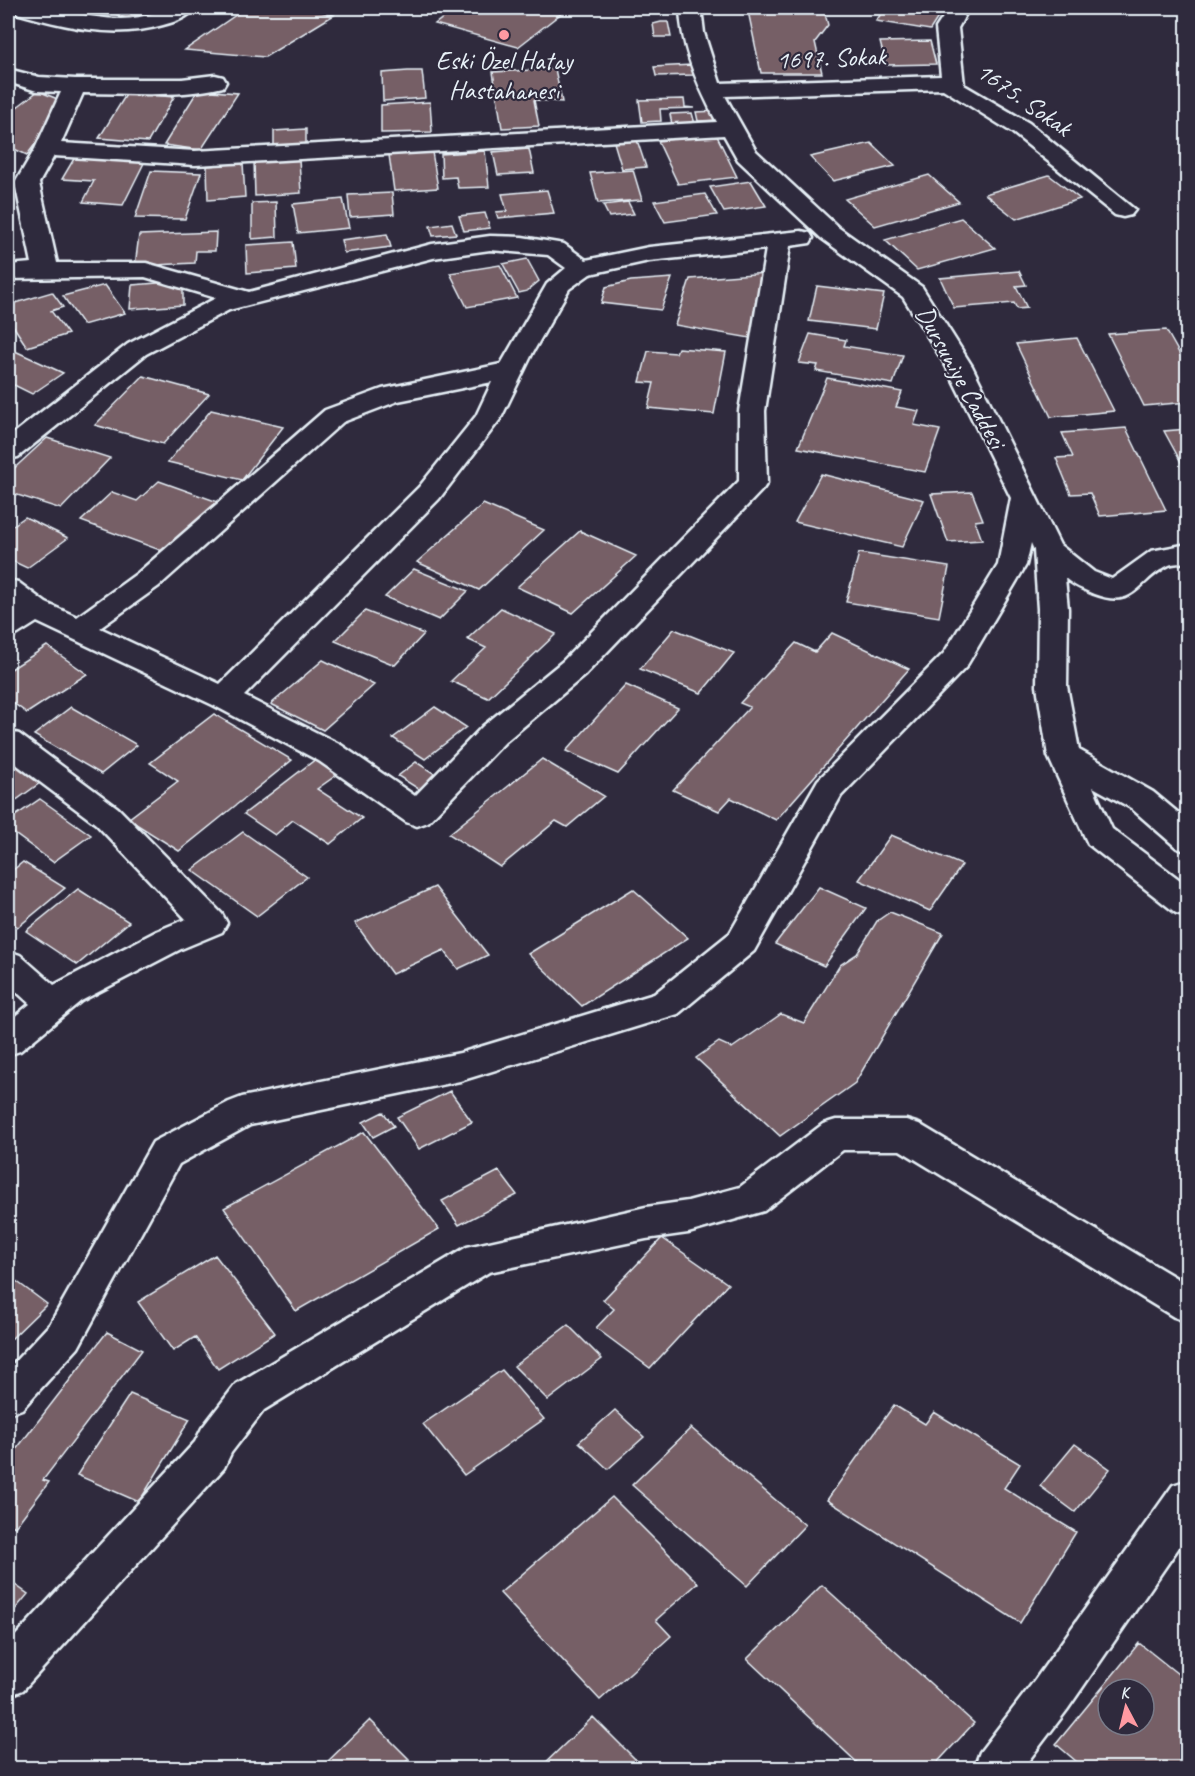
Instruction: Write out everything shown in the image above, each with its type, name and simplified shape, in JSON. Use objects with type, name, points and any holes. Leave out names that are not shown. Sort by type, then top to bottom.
[{"type":"street","points":[[20,8],[86,22],[124,26],[154,21],[184,8]]},
{"type":"street","name":"Dursuniye Caddesi","points":[[690,8],[693,33],[711,90],[746,155],[830,233],[913,292],[959,366],[1025,498],[1048,550],[1053,609],[1053,686],[1064,756],[1099,836],[1188,904]]},
{"type":"street","points":[[693,33],[712,8]]},
{"type":"street","name":"1675. Sokak","points":[[959,8],[947,28],[953,88],[982,101],[1019,126],[1123,210]]},
{"type":"street","points":[[8,75],[37,84],[75,86],[182,86],[216,82]]},
{"type":"street","name":"1697. Sokak","points":[[711,90],[953,82]]},
{"type":"street","points":[[46,270],[17,180],[47,149],[75,86]]},
{"type":"street","points":[[47,149],[195,158],[733,128]]},
{"type":"street","points":[[224,698],[429,493],[488,418],[520,352],[559,284],[582,268],[649,254],[779,241],[830,233]]},
{"type":"street","points":[[8,589],[36,610],[224,698],[330,753],[417,814],[494,734],[574,668],[753,483],[752,411],[779,241]]},
{"type":"street","points":[[8,451],[137,349],[222,304],[250,299],[432,251],[490,243],[522,244],[555,249],[582,268]]},
{"type":"street","points":[[8,272],[146,270],[250,299]]},
{"type":"street","points":[[80,631],[149,579],[334,417],[391,395],[513,370]]},
{"type":"street","points":[[8,1395],[64,1336],[166,1153],[242,1112],[460,1067],[666,1004],[742,942],[828,788],[955,660],[1012,565],[1025,498]]},
{"type":"street","points":[[1048,550],[1084,579],[1115,591],[1161,556],[1188,553]]},
{"type":"street","points":[[8,627],[36,610]]},
{"type":"street","points":[[8,742],[107,816],[210,923],[69,992],[8,1041]]},
{"type":"street","points":[[1064,756],[1142,800],[1188,840]]},
{"type":"street","points":[[8,964],[52,1004]]},
{"type":"street","points":[[8,1675],[210,1455],[216,1441],[250,1397],[480,1258],[687,1217],[751,1200],[836,1135],[906,1135],[1188,1305]]},
{"type":"street","points":[[996,1768],[1051,1695],[1188,1499]]},
{"type":"building","points":[[108,8],[161,8],[138,22],[103,10]]},
{"type":"building","points":[[246,8],[303,8],[334,15],[265,57],[185,50]]},
{"type":"building","name":"Eski Özel Hatay Hastahanesi","points":[[456,8],[568,8],[518,47],[435,24]]},
{"type":"building","points":[[751,8],[826,8],[824,10],[828,25],[815,42],[822,73],[761,73],[748,11]]},
{"type":"building","points":[[885,8],[944,8],[930,30],[876,21]]},
{"type":"building","points":[[668,22],[671,37],[655,37],[653,24]]},
{"type":"building","points":[[930,41],[936,64],[886,65],[880,42]]},
{"type":"building","points":[[692,65],[694,75],[656,76],[654,67]]},
{"type":"building","points":[[555,69],[562,102],[534,100],[539,126],[502,128],[493,72]]},
{"type":"building","points":[[422,71],[425,98],[383,101],[382,73]]},
{"type":"building","points":[[198,90],[238,93],[201,150],[164,145]]},
{"type":"building","points":[[38,91],[60,100],[51,123],[27,155],[8,146],[8,114]]},
{"type":"building","points":[[127,93],[174,97],[148,142],[99,138]]},
{"type":"building","points":[[684,99],[685,107],[694,108],[660,109],[661,121],[642,122],[639,100]]},
{"type":"building","points":[[430,102],[432,132],[381,133],[381,105]]},
{"type":"building","points":[[718,111],[720,120],[698,121],[696,112]]},
{"type":"building","points":[[692,113],[695,124],[672,125],[670,114]]},
{"type":"building","points":[[306,129],[306,145],[274,147],[274,131]]},
{"type":"building","points":[[716,134],[737,177],[678,184],[658,141]]},
{"type":"building","points":[[636,137],[646,167],[622,169],[613,139]]},
{"type":"building","points":[[871,143],[895,166],[833,181],[810,157]]},
{"type":"building","points":[[529,149],[534,173],[498,175],[493,152]]},
{"type":"building","points":[[485,151],[489,187],[458,188],[456,177],[442,178],[441,154]]},
{"type":"building","points":[[432,152],[438,188],[394,191],[389,155]]},
{"type":"building","points":[[75,157],[145,161],[123,205],[83,202],[94,181],[62,179]]},
{"type":"building","points":[[299,159],[301,193],[255,196],[254,161]]},
{"type":"building","points":[[243,163],[245,197],[208,200],[207,166]]},
{"type":"building","points":[[633,170],[642,200],[598,203],[590,173]]},
{"type":"building","points":[[151,171],[201,173],[185,219],[135,218]]},
{"type":"building","points":[[929,175],[959,202],[875,226],[845,199]]},
{"type":"building","points":[[1049,175],[1080,199],[1016,219],[985,194]]},
{"type":"building","points":[[751,181],[766,206],[724,212],[710,187]]},
{"type":"building","points":[[547,190],[554,213],[498,218],[496,212],[507,211],[502,194]]},
{"type":"building","points":[[392,193],[394,214],[350,217],[348,195]]},
{"type":"building","points":[[705,194],[717,215],[665,222],[654,201]]},
{"type":"building","points":[[343,199],[349,228],[298,233],[293,204]]},
{"type":"building","points":[[276,202],[277,237],[252,239],[252,203]]},
{"type":"building","points":[[628,202],[634,214],[609,217],[603,205]]},
{"type":"building","points":[[485,213],[490,228],[464,231],[459,216]]},
{"type":"building","points":[[961,218],[995,248],[917,270],[885,240]]},
{"type":"building","points":[[452,223],[456,234],[433,236],[430,226]]},
{"type":"building","points":[[216,232],[215,251],[196,251],[195,263],[135,266],[139,235]]},
{"type":"building","points":[[387,234],[391,247],[344,253],[341,240]]},
{"type":"building","points":[[293,242],[296,269],[247,273],[246,245]]},
{"type":"building","points":[[527,259],[539,281],[527,291],[519,293],[503,264]]},
{"type":"building","points":[[500,265],[517,298],[467,307],[450,273]]},
{"type":"building","points":[[1019,271],[1026,285],[1016,286],[1027,308],[1017,309],[1014,303],[954,308],[940,278]]},
{"type":"building","points":[[766,273],[750,338],[675,325],[690,279]]},
{"type":"building","points":[[672,278],[661,310],[601,303],[606,287],[631,281]]},
{"type":"building","points":[[183,281],[183,305],[130,309],[132,285]]},
{"type":"building","points":[[105,285],[125,313],[83,325],[63,296]]},
{"type":"building","points":[[817,286],[884,294],[876,329],[809,321]]},
{"type":"building","points":[[52,292],[63,307],[51,311],[68,334],[27,347],[8,318],[8,305]]},
{"type":"building","points":[[1166,330],[1188,369],[1188,402],[1144,406],[1108,334]]},
{"type":"building","points":[[810,334],[846,340],[844,346],[903,355],[893,384],[816,371],[818,365],[799,363]]},
{"type":"building","points":[[1077,338],[1114,411],[1051,417],[1016,344]]},
{"type":"building","points":[[678,348],[726,352],[714,414],[648,408],[654,383],[640,382],[648,351],[676,353]]},
{"type":"building","points":[[15,351],[63,373],[32,394],[8,382],[8,355]]},
{"type":"building","points":[[143,376],[209,394],[163,444],[95,425]]},
{"type":"building","points":[[827,378],[902,392],[896,407],[919,411],[914,425],[940,430],[925,472],[798,448]]},
{"type":"building","points":[[211,410],[283,427],[242,480],[168,462]]},
{"type":"building","points":[[1126,428],[1166,510],[1100,516],[1090,493],[1071,494],[1056,458],[1073,457],[1062,433]]},
{"type":"building","points":[[1188,429],[1188,475],[1164,431]]},
{"type":"building","points":[[47,438],[110,458],[61,509],[8,492],[8,474]]},
{"type":"building","points":[[821,474],[924,500],[902,547],[795,522]]},
{"type":"building","points":[[159,481],[218,502],[165,552],[81,521],[112,492],[137,501]]},
{"type":"building","points":[[972,492],[983,520],[975,521],[982,540],[948,542],[931,494]]},
{"type":"building","points":[[483,504],[544,530],[479,590],[417,562]]},
{"type":"building","points":[[25,517],[68,538],[27,568],[8,559],[8,529]]},
{"type":"building","points":[[580,531],[636,556],[573,613],[517,587]]},
{"type":"building","points":[[859,553],[949,567],[939,617],[846,602]]},
{"type":"building","points":[[414,569],[468,591],[439,620],[385,597]]},
{"type":"building","points":[[501,608],[556,634],[488,698],[451,681],[486,648],[467,639]]},
{"type":"building","points":[[365,611],[424,634],[395,665],[335,641]]},
{"type":"building","points":[[674,629],[734,653],[701,693],[640,669]]},
{"type":"building","points":[[832,633],[909,669],[776,820],[731,798],[719,811],[673,790],[750,707],[740,703],[796,643],[815,652]]},
{"type":"building","points":[[47,646],[87,674],[27,713],[8,699],[8,671]]},
{"type":"building","points":[[323,660],[374,685],[323,730],[271,704]]},
{"type":"building","points":[[626,685],[678,708],[618,774],[566,751]]},
{"type":"building","points":[[71,707],[137,745],[101,774],[34,735]]},
{"type":"building","points":[[435,707],[466,727],[425,759],[393,738]]},
{"type":"building","points":[[214,714],[292,760],[179,851],[128,819],[178,781],[150,763]]},
{"type":"building","points":[[8,755],[44,780],[8,806]]},
{"type":"building","points":[[316,759],[338,774],[317,789],[362,818],[330,844],[293,820],[275,835],[244,814]]},
{"type":"building","points":[[542,759],[604,796],[567,827],[556,821],[500,867],[449,834]]},
{"type":"building","points":[[416,762],[443,779],[425,793],[398,776]]},
{"type":"building","points":[[40,799],[91,835],[53,862],[8,829],[8,821]]},
{"type":"building","points":[[243,832],[307,877],[257,916],[192,870]]},
{"type":"building","points":[[891,835],[962,865],[930,911],[859,880]]},
{"type":"building","points":[[23,862],[65,888],[18,927],[8,920],[8,874]]},
{"type":"building","points":[[435,887],[488,955],[458,969],[444,950],[392,974],[355,923]]},
{"type":"building","points":[[819,887],[866,908],[824,966],[775,944]]},
{"type":"building","points":[[78,889],[129,922],[77,965],[26,931]]},
{"type":"building","points":[[633,889],[688,938],[582,1006],[528,954]]},
{"type":"building","points":[[890,912],[943,933],[855,1083],[780,1136],[696,1058],[719,1042],[732,1048],[781,1014],[804,1023],[840,965],[857,954],[877,921]]},
{"type":"building","points":[[450,1091],[472,1122],[419,1149],[397,1117]]},
{"type":"building","points":[[383,1112],[394,1126],[373,1137],[363,1122]]},
{"type":"building","points":[[364,1132],[439,1229],[296,1311],[224,1208]]},
{"type":"building","points":[[499,1171],[517,1195],[459,1225],[442,1201]]},
{"type":"building","points":[[662,1238],[728,1284],[650,1368],[596,1328],[614,1309],[603,1300]]},
{"type":"building","points":[[215,1255],[275,1333],[218,1369],[195,1337],[173,1351],[138,1302]]},
{"type":"building","points":[[8,1275],[47,1304],[8,1342]]},
{"type":"building","points":[[568,1325],[602,1359],[548,1400],[514,1366]]},
{"type":"building","points":[[107,1332],[142,1350],[43,1480],[49,1482],[15,1527],[8,1523],[8,1460]]},
{"type":"building","points":[[502,1370],[544,1419],[464,1475],[423,1424]]},
{"type":"building","points":[[130,1394],[190,1419],[139,1502],[77,1475]]},
{"type":"building","points":[[894,1405],[925,1424],[934,1412],[1020,1464],[1004,1488],[1076,1532],[1020,1623],[827,1500]]},
{"type":"building","points":[[615,1410],[644,1437],[608,1469],[579,1442]]},
{"type":"building","points":[[691,1428],[805,1525],[747,1586],[632,1485]]},
{"type":"building","points":[[1075,1444],[1110,1469],[1075,1512],[1040,1486]]},
{"type":"building","points":[[612,1497],[698,1583],[656,1620],[671,1636],[600,1700],[500,1593]]},
{"type":"building","points":[[8,1580],[28,1594],[8,1618]]},
{"type":"building","points":[[822,1585],[974,1723],[932,1768],[863,1768],[747,1659]]},
{"type":"building","points":[[1139,1643],[1188,1682],[1188,1763],[1183,1768],[1084,1768],[1056,1744],[1096,1695],[1096,1737],[1156,1737],[1156,1677],[1111,1677]]},
{"type":"building","points":[[593,1717],[644,1768],[540,1768]]},
{"type":"building","points":[[370,1720],[409,1759],[399,1768],[321,1768]]},
{"type":"place","name":"Eski Özel Hatay Hastahanesi","points":[[504,35]]}]
